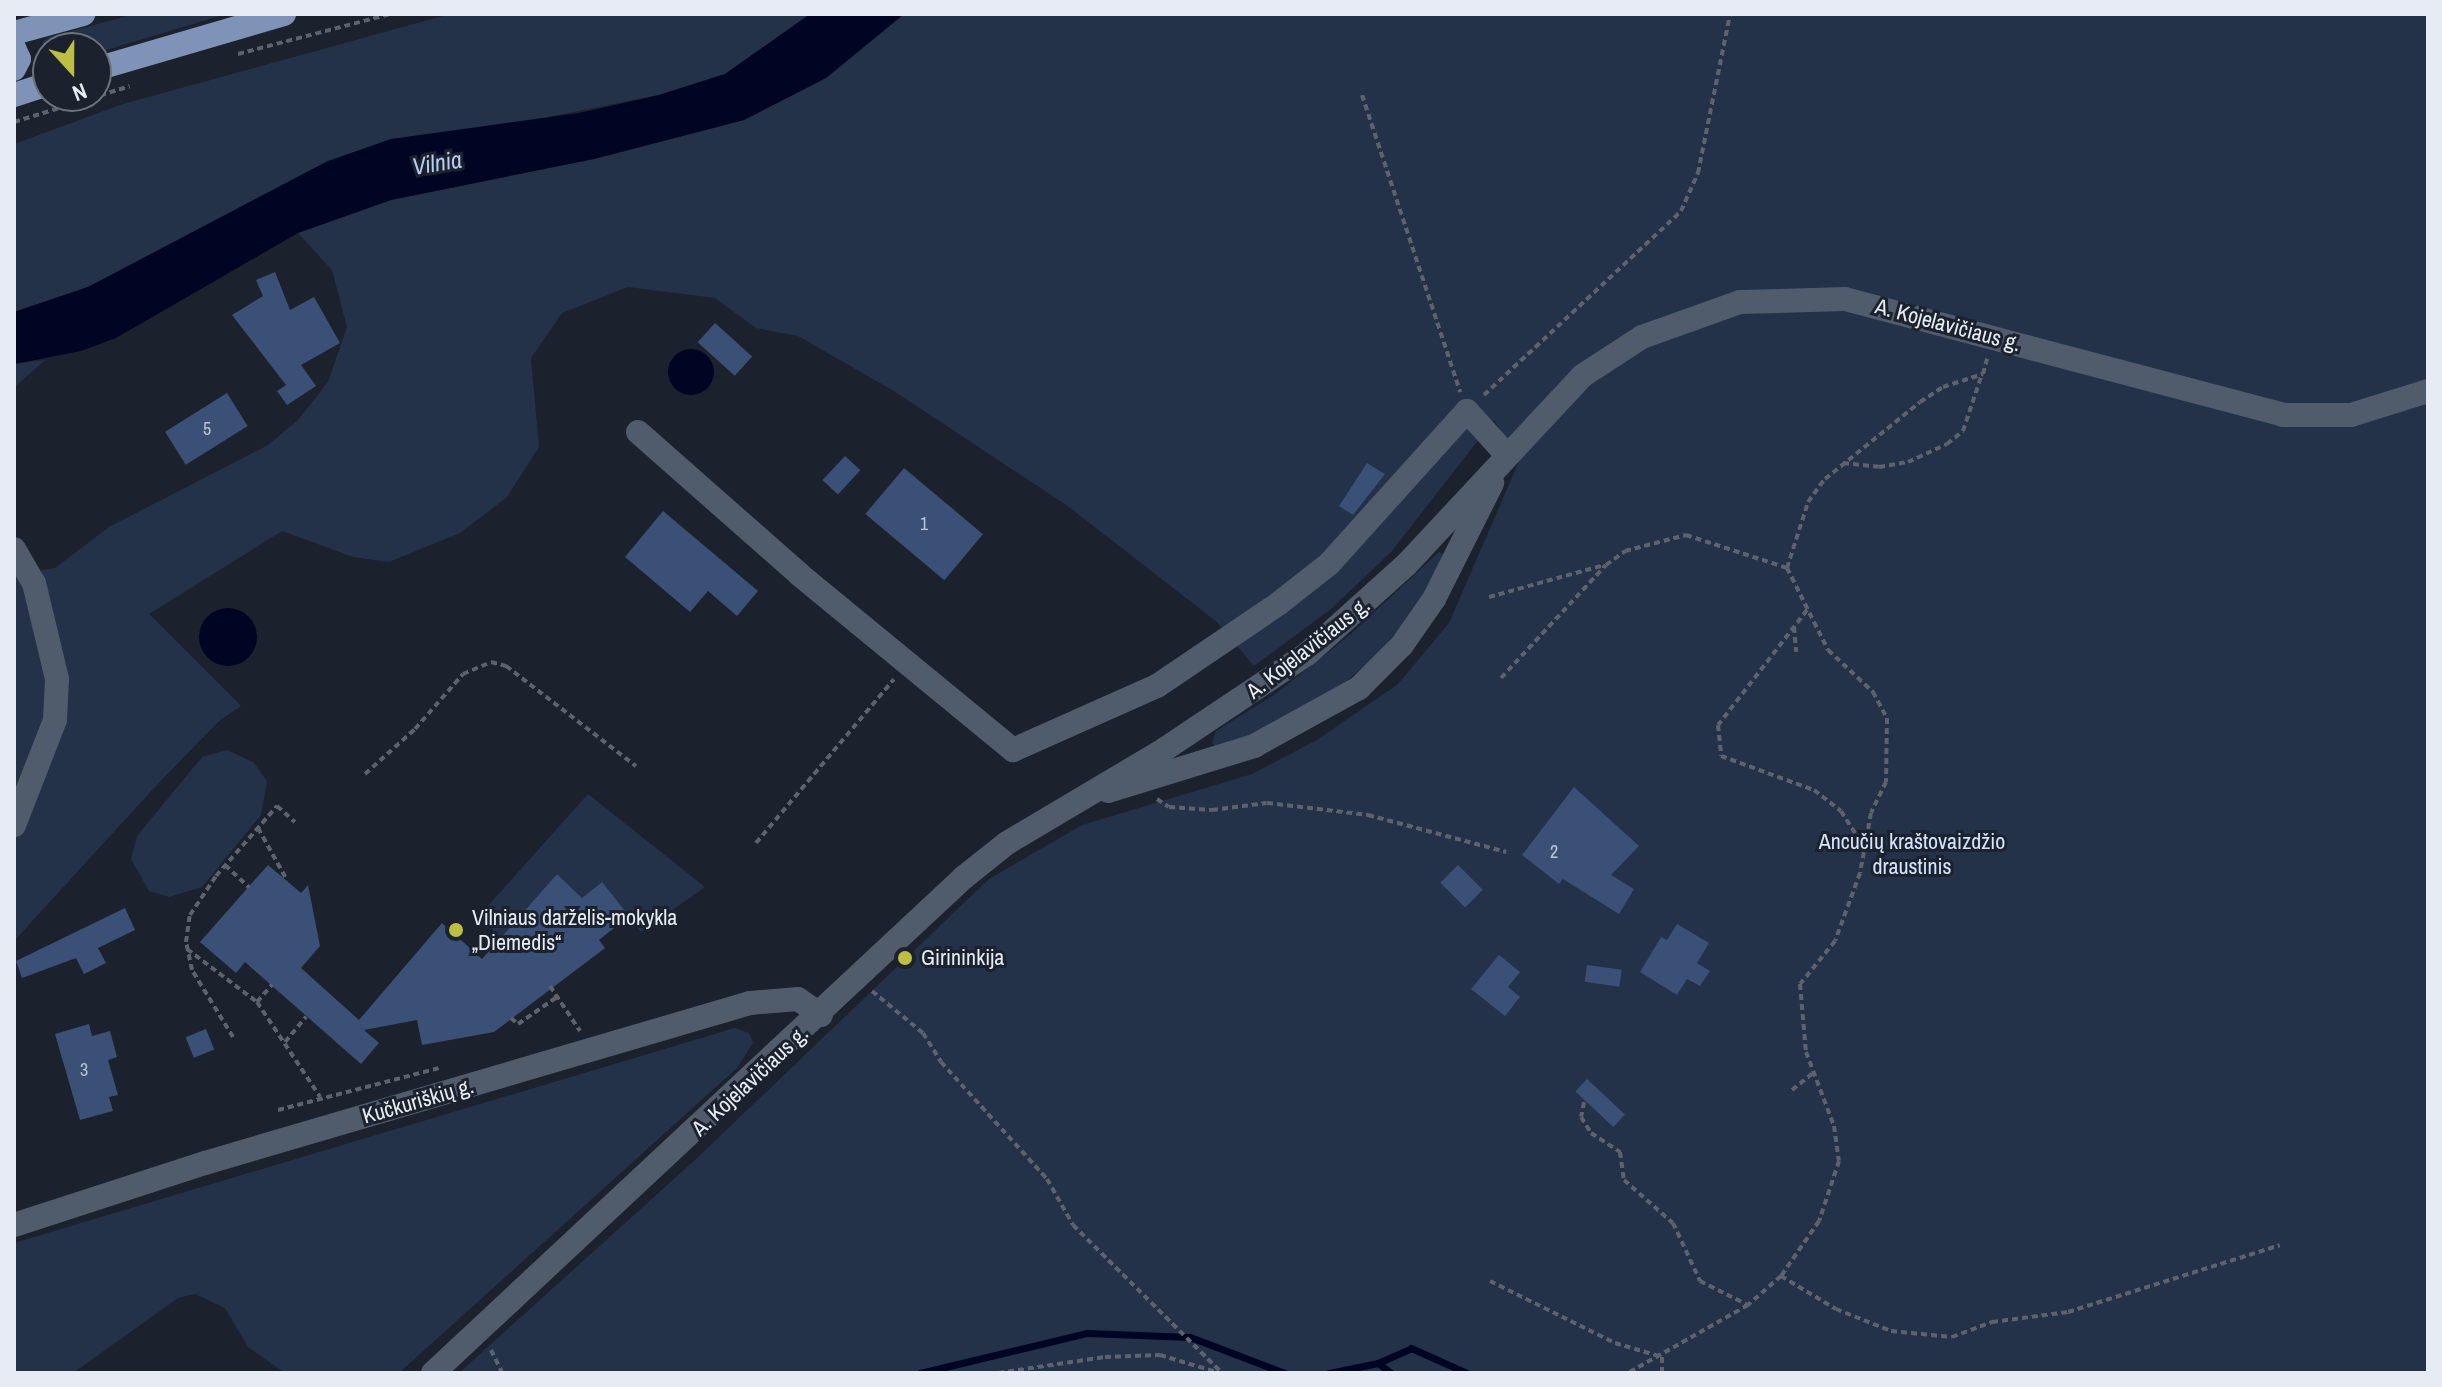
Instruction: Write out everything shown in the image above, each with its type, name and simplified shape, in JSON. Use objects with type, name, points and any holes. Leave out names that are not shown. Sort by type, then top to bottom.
[{"type":"main road","points":[[14,33],[83,14]]},
{"type":"main road","points":[[112,64],[284,14]]},
{"type":"main road","points":[[14,48],[19,59],[14,69]]},
{"type":"street","name":"A. Kojelavičiaus g.","points":[[433,1373],[821,1015],[963,878],[1007,843],[1242,700],[1307,654],[1406,565],[1506,454],[1612,352],[1682,320],[1740,302],[1845,299],[1994,336],[2212,400],[2283,415],[2351,415],[2428,391]]},
{"type":"street","points":[[638,432],[1013,750],[1157,686],[1278,604],[1329,564],[1383,509],[1467,411],[1506,454]]},
{"type":"street","name":"A. Kojelavičiaus g.","points":[[1075,801],[1254,746],[1359,688],[1402,645],[1434,599],[1506,454]]},
{"type":"street","points":[[14,549],[34,583],[57,679],[55,720],[14,825]]},
{"type":"street","name":"Kučkuriškių g.","points":[[14,1225],[205,1163],[750,1003],[798,999],[821,1015]]},
{"type":"path","points":[[224,58],[390,14]]},
{"type":"path","points":[[1362,95],[1413,262],[1467,411],[1681,211],[1698,173],[1730,14]]},
{"type":"path","points":[[14,122],[136,84]]},
{"type":"path","points":[[1843,463],[1879,467],[1908,462],[1947,444],[1963,431],[1994,336]]},
{"type":"path","points":[[1628,1373],[1662,1357],[1748,1305],[1781,1276],[1819,1221],[1839,1161],[1834,1126],[1806,1052],[1800,984],[1835,941],[1864,848],[1871,813],[1886,782],[1887,718],[1873,692],[1828,650],[1787,568],[1808,502],[1843,463],[1943,387],[1983,374]]},
{"type":"path","points":[[1489,597],[1606,565],[1659,539],[1686,535],[1787,568]]},
{"type":"path","points":[[1501,678],[1606,565]]},
{"type":"path","points":[[1807,610],[1718,725],[1721,756],[1814,790],[1841,811],[1864,848]]},
{"type":"path","points":[[1794,627],[1796,652]]},
{"type":"path","points":[[365,774],[415,729],[463,674],[491,662],[506,666],[636,766]]},
{"type":"path","points":[[756,843],[908,662]]},
{"type":"path","points":[[1135,784],[1169,807],[1212,810],[1267,803],[1368,815],[1506,852]]},
{"type":"path","points":[[233,1037],[192,970],[187,949],[190,915],[225,865],[277,806],[295,822]]},
{"type":"path","points":[[258,828],[287,880]]},
{"type":"path","points":[[225,865],[249,887]]},
{"type":"path","points":[[187,949],[257,1002],[320,1097]]},
{"type":"path","points":[[859,978],[923,1033],[941,1062],[1047,1179],[1073,1225],[1221,1373]]},
{"type":"path","points":[[257,1002],[272,985]]},
{"type":"path","points":[[550,986],[592,1050]]},
{"type":"path","points":[[511,1018],[518,1024],[557,997]]},
{"type":"path","points":[[285,1042],[306,1017]]},
{"type":"path","points":[[1792,1090],[1814,1072]]},
{"type":"path","points":[[1584,1102],[1581,1117],[1591,1133],[1620,1152],[1624,1180],[1673,1223],[1700,1281],[1748,1305]]},
{"type":"path","points":[[1781,1276],[1836,1309],[1891,1331],[1952,1337],[1992,1322],[2068,1312],[2280,1245]]},
{"type":"path","points":[[1490,1281],[1615,1343],[1662,1357]]},
{"type":"path","points":[[998,1373],[1105,1357],[1160,1355],[1221,1373]]},
{"type":"path","points":[[1662,1357],[1662,1373]]},
{"type":"green space","points":[[135,14],[226,14],[112,48],[112,32],[68,32]]},
{"type":"green space","points":[[450,14],[810,14],[725,74],[659,95],[328,161],[88,287],[14,312],[14,144],[101,112],[112,112],[112,108]]},
{"type":"green space","name":"Ancučių kraštovaizdžio draustinis","points":[[904,14],[2428,14],[2428,1373],[459,1373],[696,1159],[989,879],[1082,825],[1252,774],[1317,740],[1398,684],[1449,623],[1520,459],[1494,420],[1391,552],[1331,609],[1254,666],[1217,622],[1069,507],[894,391],[798,336],[756,328],[715,298],[628,287],[562,313],[531,358],[539,447],[507,497],[460,533],[389,562],[353,557],[282,531],[149,614],[241,706],[219,721],[153,789],[14,941],[14,575],[55,568],[109,527],[268,445],[298,420],[328,382],[347,327],[332,270],[298,233],[391,200],[594,159],[744,120],[826,78]]},
{"type":"green space","points":[[45,360],[17,385],[14,387],[14,364]]},
{"type":"green space","points":[[1439,552],[1445,555],[1416,609],[1378,654],[1337,689],[1250,737],[1216,747],[1212,743],[1216,731],[1274,695],[1352,633]]},
{"type":"green space","points":[[227,750],[253,762],[267,781],[261,815],[202,887],[169,897],[149,891],[131,859],[137,836],[202,757]]},
{"type":"green space","points":[[588,794],[705,887],[641,932],[601,883],[582,898],[557,874],[501,937],[478,917]]},
{"type":"green space","points":[[735,1028],[749,1033],[753,1043],[737,1068],[399,1373],[285,1373],[248,1347],[225,1308],[195,1294],[178,1298],[73,1373],[14,1373],[14,1243]]},
{"type":"water","name":"Vilnia","points":[[810,14],[904,14],[826,78],[744,120],[594,159],[391,200],[298,233],[116,338],[81,351],[14,364],[14,312],[88,287],[328,161],[391,139],[579,113],[659,95],[725,74]]},
{"type":"water","points":[[691,349],[708,355],[714,372],[708,389],[691,395],[674,389],[668,372],[674,355]]},
{"type":"water","points":[[228,608],[249,616],[257,637],[249,658],[228,666],[207,658],[199,637],[207,616]]},
{"type":"building","points":[[275,272],[290,310],[314,297],[340,343],[301,365],[316,386],[287,405],[277,391],[286,385],[232,315],[263,296],[256,280]]},
{"type":"building","points":[[715,323],[752,356],[735,376],[698,342]]},
{"type":"building","points":[[227,393],[248,426],[186,465],[165,432]]},
{"type":"building","points":[[845,456],[860,470],[838,494],[822,480]]},
{"type":"building","points":[[1367,463],[1385,474],[1353,515],[1339,506]]},
{"type":"building","points":[[904,468],[983,534],[944,580],[865,514]]},
{"type":"building","points":[[663,511],[758,591],[737,616],[708,591],[690,612],[625,557]]},
{"type":"building","points":[[1574,787],[1639,846],[1611,875],[1634,889],[1619,914],[1563,879],[1559,884],[1522,855]]},
{"type":"building","points":[[268,865],[301,893],[308,885],[320,946],[301,968],[359,1020],[442,923],[482,959],[557,874],[582,898],[602,882],[629,916],[599,940],[605,948],[494,1032],[422,1045],[417,1020],[364,1030],[379,1043],[361,1064],[245,962],[236,973],[200,942]]},
{"type":"building","points":[[1458,865],[1483,890],[1465,907],[1440,883]]},
{"type":"building","points":[[125,908],[135,930],[98,948],[106,963],[84,974],[76,958],[22,978],[16,961]]},
{"type":"building","points":[[1677,924],[1709,943],[1697,963],[1710,971],[1700,986],[1687,979],[1677,995],[1640,972],[1661,937],[1667,940]]},
{"type":"building","points":[[1499,955],[1520,972],[1508,987],[1520,997],[1505,1016],[1471,989]]},
{"type":"building","points":[[1587,965],[1622,970],[1619,987],[1585,982]]},
{"type":"building","points":[[89,1024],[92,1036],[110,1031],[117,1057],[108,1060],[118,1095],[109,1097],[113,1111],[80,1120],[55,1034]]},
{"type":"building","points":[[206,1029],[214,1049],[194,1058],[186,1037]]},
{"type":"building","points":[[1587,1079],[1625,1114],[1613,1127],[1575,1091]]},
{"type":"waterway","points":[[920,1373],[1087,1333],[1190,1337],[1285,1373]]},
{"type":"waterway","points":[[1329,1373],[1378,1363],[1411,1348],[1467,1373]]},
{"type":"waterway","points":[[1378,1363],[1391,1373]]},
{"type":"place","name":"Vilniaus darželis-mokykla „Diemedis“","points":[[456,930]]},
{"type":"place","name":"Girininkija","points":[[905,958]]}]
